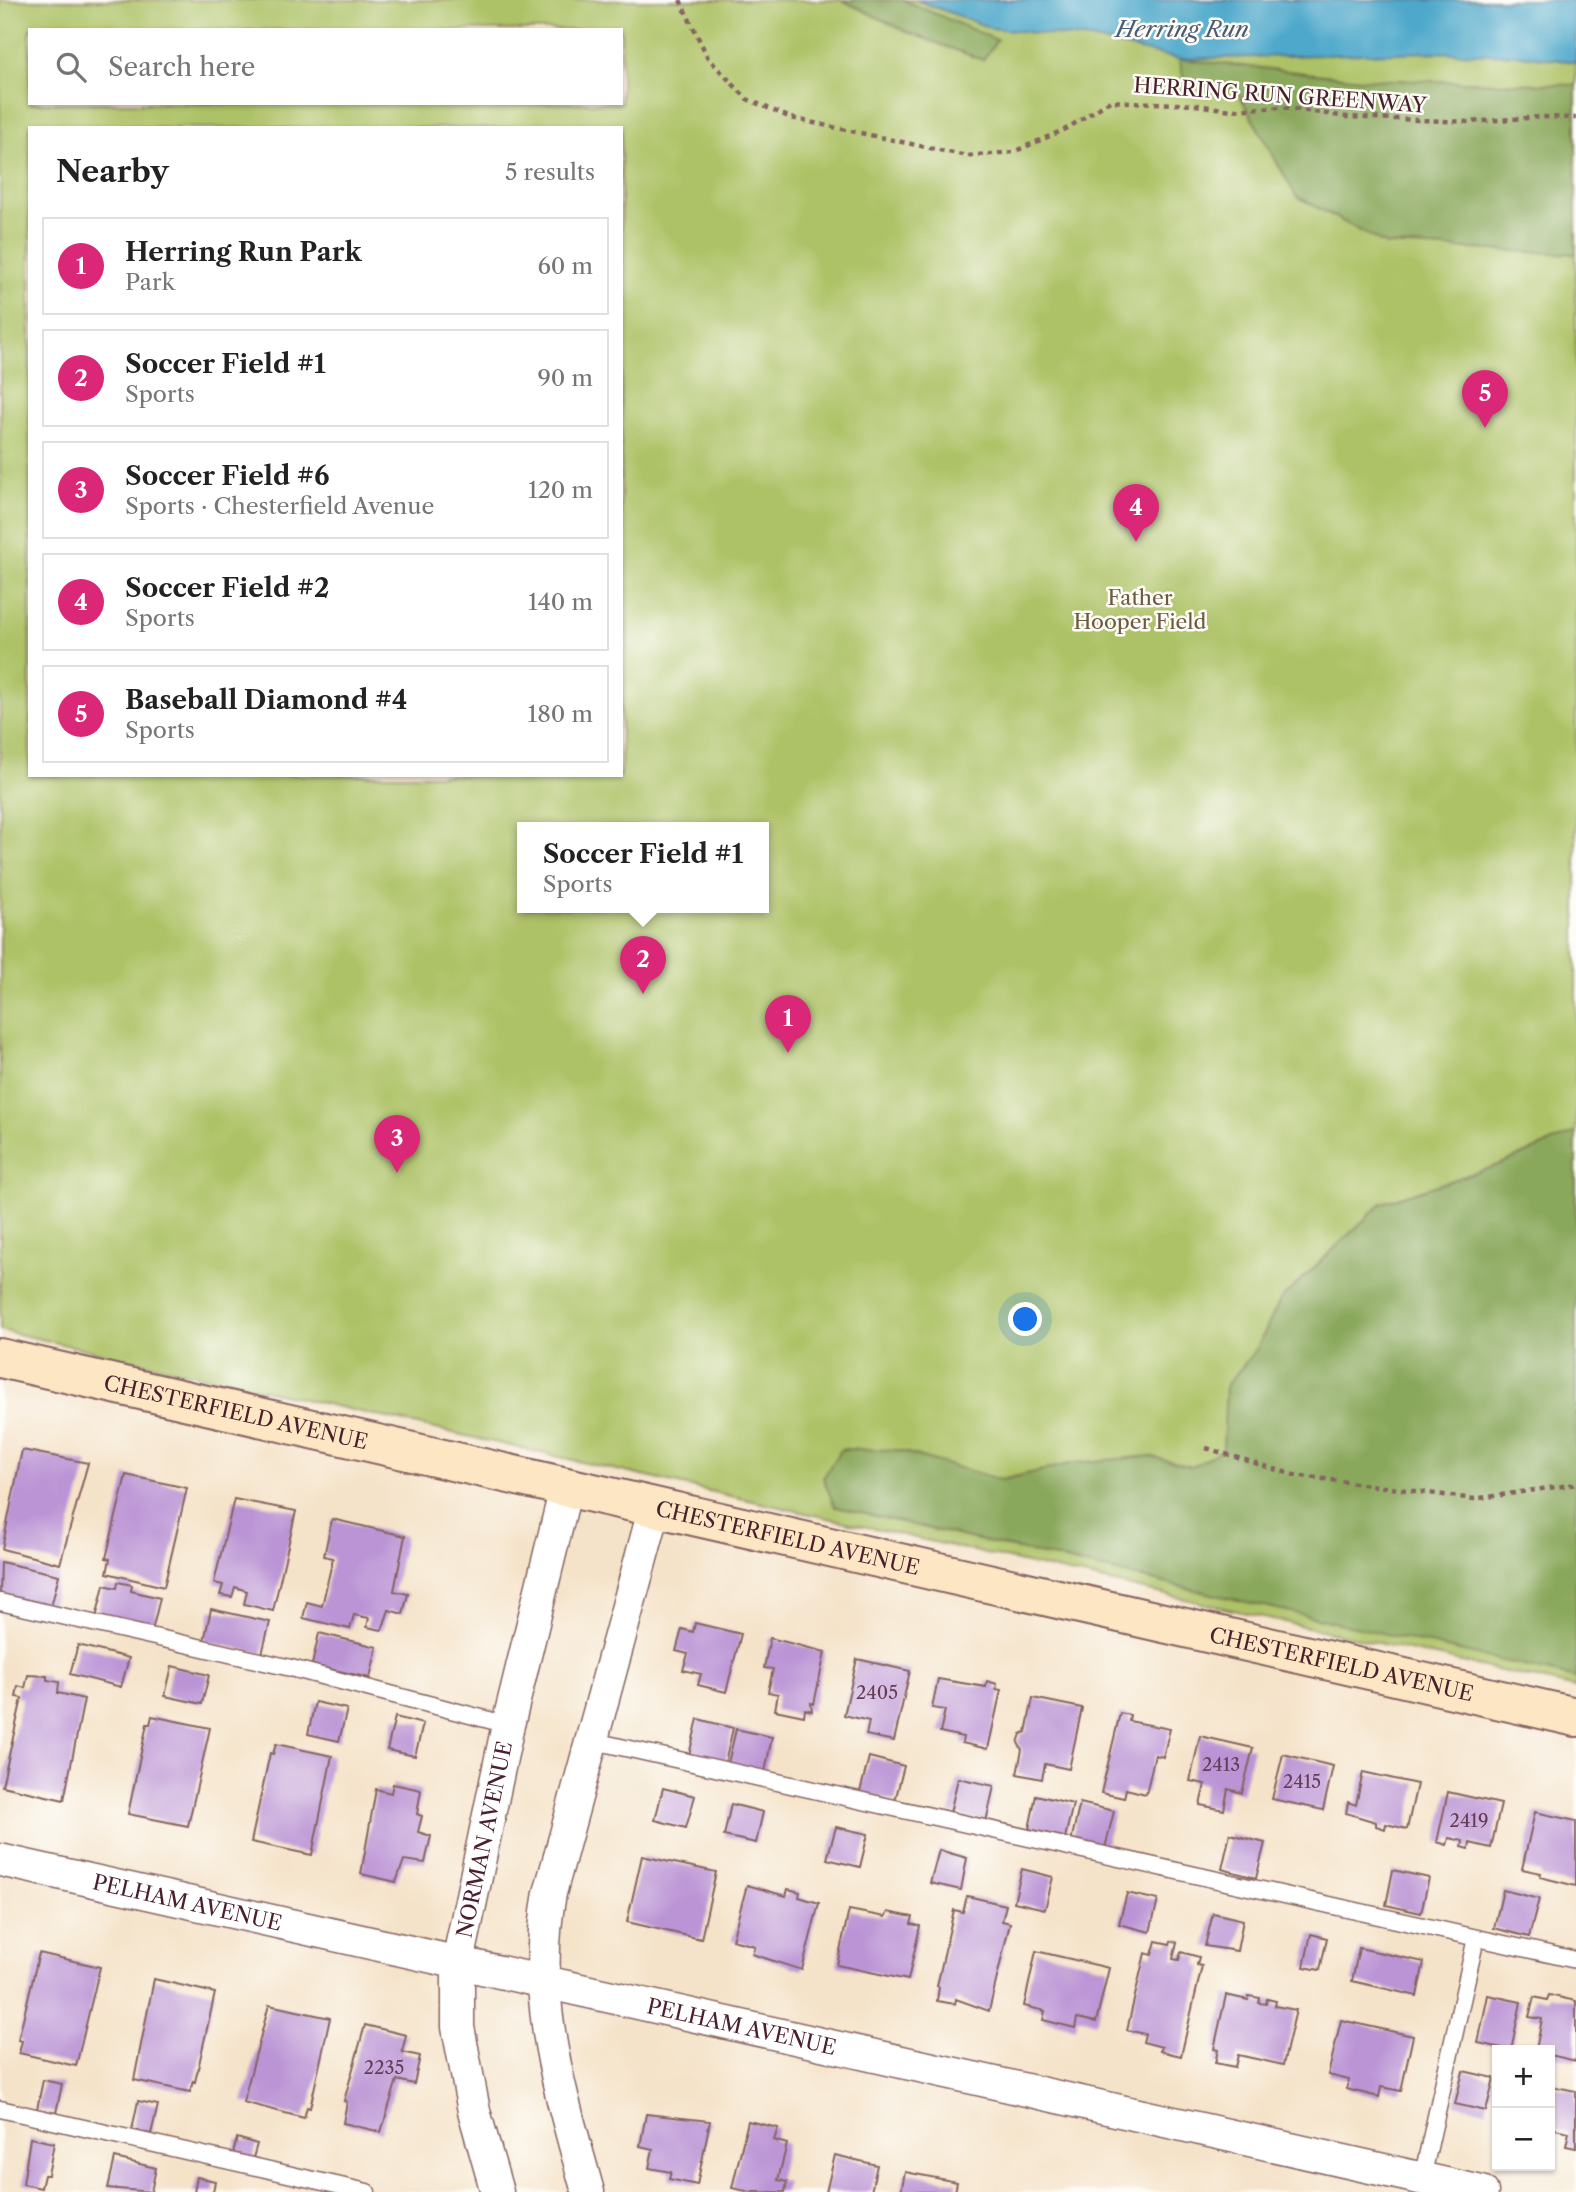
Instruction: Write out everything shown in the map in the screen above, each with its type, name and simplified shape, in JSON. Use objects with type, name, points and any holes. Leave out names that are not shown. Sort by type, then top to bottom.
[{"type":"street","name":"CHESTERFIELD AVENUE","points":[[0,1358],[1576,1717]]},
{"type":"street","name":"NORMAN AVENUE","points":[[497,2192],[474,2111],[458,2027],[458,1962],[509,1725],[566,1488]]},
{"type":"street","points":[[588,2192],[553,2060],[543,1982],[542,1937],[550,1893],[594,1741],[655,1507]]},
{"type":"street","name":"PELHAM AVENUE","points":[[0,1860],[458,1962],[1420,2185],[1482,2192]]},
{"type":"lane","points":[[0,1602],[291,1668],[509,1725]]},
{"type":"lane","points":[[594,1741],[1576,1960]]},
{"type":"lane","points":[[1420,2185],[1476,1938]]},
{"type":"lane","points":[[0,2109],[367,2192]]},
{"type":"path","name":"HERRING RUN GREENWAY","points":[[680,0],[708,58],[747,99],[791,118],[967,156],[1013,152],[1066,129],[1110,101],[1196,105],[1231,110],[1281,107],[1346,117],[1469,122],[1542,117],[1576,118]]},
{"type":"path","points":[[1206,1448],[1294,1475],[1474,1499],[1576,1484]]},
{"type":"green space","name":"Father Hooper Field","points":[[0,0],[1576,0],[1576,1688],[0,1330]]},
{"type":"green space","points":[[842,0],[903,0],[997,40],[983,60],[907,32]]},
{"type":"green space","points":[[1179,59],[1361,79],[1576,85],[1576,254],[1386,245],[1296,196],[1237,91],[1184,81]]},
{"type":"green space","points":[[1576,1132],[1576,1678],[835,1507],[823,1478],[841,1449],[897,1450],[1001,1480],[1074,1463],[1150,1456],[1192,1467],[1223,1449],[1226,1386],[1256,1350],[1280,1300],[1382,1203],[1496,1166]]},
{"type":"water","name":"Herring Run","points":[[916,0],[1576,0],[1576,62],[1521,55],[1430,52],[1179,59],[1091,39],[991,28]]},
{"type":"building","points":[[22,1450],[88,1463],[60,1564],[2,1549]]},
{"type":"building","points":[[126,1475],[187,1488],[164,1587],[107,1573],[110,1559],[106,1558]]},
{"type":"building","points":[[234,1499],[296,1511],[273,1611],[244,1604],[247,1591],[235,1587],[232,1597],[220,1595],[223,1585],[214,1583]]},
{"type":"building","points":[[332,1519],[405,1536],[394,1591],[408,1594],[403,1614],[389,1610],[382,1630],[367,1627],[369,1618],[354,1615],[350,1629],[303,1618],[307,1602],[322,1606],[333,1558],[324,1556]]},
{"type":"building","points":[[1,1562],[59,1575],[51,1607],[0,1595]]},
{"type":"building","points":[[118,1582],[132,1585],[131,1591],[160,1598],[152,1631],[96,1618],[104,1585],[117,1588]]},
{"type":"building","points":[[211,1609],[270,1622],[262,1654],[204,1641]]},
{"type":"building","points":[[695,1623],[741,1634],[726,1692],[698,1685],[701,1674],[683,1670],[688,1654],[676,1651],[682,1629],[693,1632]]},
{"type":"building","points":[[319,1633],[377,1647],[370,1678],[312,1665]]},
{"type":"building","points":[[770,1638],[825,1652],[814,1704],[811,1703],[812,1711],[805,1709],[804,1716],[775,1710],[778,1694],[768,1692],[773,1669],[764,1668]]},
{"type":"building","points":[[78,1645],[129,1658],[121,1687],[70,1674]]},
{"type":"building","points":[[857,1659],[910,1671],[894,1741],[866,1735],[869,1721],[844,1715]]},
{"type":"building","points":[[172,1666],[209,1675],[202,1704],[165,1696]]},
{"type":"building","points":[[28,1675],[47,1676],[47,1680],[59,1682],[58,1693],[84,1699],[64,1800],[2,1786],[22,1698],[16,1697],[18,1686],[25,1688]]},
{"type":"building","points":[[938,1679],[986,1687],[987,1681],[997,1684],[996,1689],[1001,1690],[988,1749],[962,1743],[963,1737],[940,1732],[945,1710],[932,1708]]},
{"type":"building","points":[[1033,1698],[1082,1708],[1069,1769],[1045,1764],[1042,1779],[1017,1774],[1022,1750],[1018,1743],[1021,1734],[1026,1732]]},
{"type":"building","points":[[315,1702],[347,1709],[339,1741],[308,1734]]},
{"type":"building","points":[[1120,1713],[1130,1715],[1129,1721],[1170,1729],[1163,1757],[1155,1755],[1146,1794],[1126,1789],[1124,1798],[1101,1793]]},
{"type":"building","points":[[152,1716],[210,1728],[188,1826],[128,1814],[147,1724],[150,1724]]},
{"type":"building","points":[[395,1717],[423,1724],[415,1756],[387,1750]]},
{"type":"building","points":[[698,1719],[733,1728],[725,1763],[689,1755]]},
{"type":"building","points":[[736,1729],[772,1737],[765,1772],[728,1763]]},
{"type":"building","points":[[1200,1736],[1253,1748],[1242,1793],[1228,1789],[1224,1810],[1200,1805],[1205,1784],[1190,1781]]},
{"type":"building","points":[[276,1744],[332,1756],[312,1855],[251,1842],[270,1753],[273,1754]]},
{"type":"building","points":[[1283,1754],[1333,1766],[1323,1810],[1272,1799]]},
{"type":"building","points":[[869,1757],[904,1766],[895,1801],[860,1792]]},
{"type":"building","points":[[1363,1772],[1417,1784],[1407,1829],[1386,1824],[1385,1829],[1376,1826],[1376,1822],[1346,1813],[1348,1802],[1356,1805]]},
{"type":"building","points":[[958,1778],[994,1786],[986,1822],[950,1813]]},
{"type":"building","points":[[393,1784],[421,1790],[417,1814],[422,1816],[418,1832],[431,1836],[425,1863],[404,1860],[396,1882],[361,1874],[376,1789],[391,1793]]},
{"type":"building","points":[[663,1788],[695,1796],[686,1828],[655,1820]]},
{"type":"building","points":[[1448,1792],[1501,1804],[1491,1848],[1470,1843],[1469,1849],[1462,1847],[1463,1841],[1449,1838],[1447,1845],[1437,1842]]},
{"type":"building","points":[[1036,1795],[1073,1804],[1065,1838],[1029,1829]]},
{"type":"building","points":[[1080,1803],[1114,1811],[1105,1848],[1071,1841]]},
{"type":"building","points":[[731,1804],[763,1812],[756,1843],[724,1836]]},
{"type":"building","points":[[1535,1812],[1576,1821],[1576,1886],[1540,1877],[1541,1873],[1522,1869]]},
{"type":"building","points":[[836,1827],[868,1834],[860,1867],[827,1859]]},
{"type":"building","points":[[1230,1834],[1265,1843],[1256,1878],[1222,1869]]},
{"type":"building","points":[[939,1850],[967,1858],[961,1890],[930,1883]]},
{"type":"building","points":[[642,1856],[716,1872],[701,1939],[627,1922]]},
{"type":"building","points":[[1022,1869],[1053,1877],[1045,1909],[1014,1902]]},
{"type":"building","points":[[1393,1870],[1429,1878],[1421,1913],[1386,1905]]},
{"type":"building","points":[[747,1885],[786,1896],[788,1889],[800,1892],[799,1897],[819,1903],[802,1970],[752,1954],[755,1946],[732,1940]]},
{"type":"building","points":[[1503,1890],[1539,1899],[1529,1937],[1494,1928]]},
{"type":"building","points":[[1127,1893],[1158,1900],[1150,1932],[1119,1924]]},
{"type":"building","points":[[967,1896],[1006,1905],[1002,1921],[1010,1923],[989,2011],[956,1999],[955,2004],[937,2001],[937,1986],[954,1910],[963,1912]]},
{"type":"building","points":[[849,1910],[885,1917],[888,1912],[913,1917],[911,1924],[920,1926],[908,1980],[837,1965]]},
{"type":"building","points":[[1213,1913],[1243,1920],[1237,1951],[1205,1946]]},
{"type":"building","points":[[1311,1934],[1327,1938],[1320,1970],[1304,1967]]},
{"type":"building","points":[[1156,1941],[1170,1944],[1171,1941],[1177,1942],[1173,1959],[1179,1960],[1181,1952],[1199,1957],[1197,1965],[1202,1966],[1181,2056],[1160,2051],[1162,2047],[1143,2042],[1145,2034],[1127,2030],[1145,1953],[1152,1955]]},
{"type":"building","points":[[1359,1948],[1424,1962],[1417,1996],[1352,1981]]},
{"type":"building","points":[[1036,1951],[1109,1968],[1096,2022],[1077,2018],[1075,2028],[1043,2020],[1045,2011],[1024,2006]]},
{"type":"building","points":[[39,1953],[100,1967],[76,2066],[19,2053],[22,2041],[18,2040]]},
{"type":"building","points":[[154,1979],[215,1993],[195,2082],[193,2081],[190,2092],[134,2080]]},
{"type":"building","points":[[1226,1995],[1248,2000],[1249,1996],[1260,1998],[1259,2003],[1266,2004],[1267,1999],[1276,2001],[1275,2006],[1296,2010],[1283,2065],[1238,2055],[1235,2067],[1215,2063],[1218,2050],[1214,2049]]},
{"type":"building","points":[[1488,1995],[1521,2002],[1512,2045],[1492,2046],[1478,2043]]},
{"type":"building","points":[[1549,1995],[1576,2001],[1576,2061],[1555,2056],[1555,2045],[1537,2045],[1542,2019],[1529,2017],[1534,1997],[1547,2000]]},
{"type":"building","points":[[269,2005],[330,2018],[310,2108],[307,2107],[304,2118],[243,2102]]},
{"type":"building","points":[[1341,2020],[1413,2036],[1401,2091],[1381,2087],[1379,2097],[1346,2089],[1349,2080],[1328,2075]]},
{"type":"building","points":[[365,2025],[406,2035],[402,2052],[420,2056],[414,2084],[397,2080],[381,2132],[343,2123],[347,2102],[344,2101]]},
{"type":"building","points":[[1463,2071],[1492,2078],[1486,2111],[1455,2104]]},
{"type":"building","points":[[43,2080],[62,2084],[56,2113],[37,2109]]},
{"type":"building","points":[[1555,2087],[1576,2091],[1576,2148],[1566,2146],[1569,2132],[1555,2129]]},
{"type":"building","points":[[138,2101],[158,2105],[151,2134],[132,2130]]},
{"type":"building","points":[[646,2114],[710,2121],[697,2185],[669,2179],[671,2172],[649,2168],[653,2149],[640,2146]]},
{"type":"building","points":[[748,2121],[778,2128],[774,2140],[787,2144],[778,2180],[787,2182],[785,2192],[751,2192],[732,2188]]},
{"type":"building","points":[[30,2138],[54,2143],[48,2175],[44,2175],[41,2188],[23,2184]]},
{"type":"building","points":[[237,2138],[257,2144],[253,2158],[233,2153]]},
{"type":"building","points":[[835,2155],[877,2165],[871,2192],[826,2192]]},
{"type":"building","points":[[115,2158],[156,2168],[151,2192],[108,2188]]},
{"type":"building","points":[[905,2172],[957,2182],[955,2192],[901,2192]]},
{"type":"building","points":[[197,2177],[215,2181],[213,2192],[194,2192]]},
{"type":"place","name":"Baseball Diamond #4","points":[[1485,428]]},
{"type":"place","name":"Soccer Field #2","points":[[1136,542]]},
{"type":"place","name":"Soccer Field #1","points":[[643,994]]},
{"type":"place","name":"Herring Run Park","points":[[788,1053]]},
{"type":"place","name":"Soccer Field #6","points":[[397,1173]]}]
